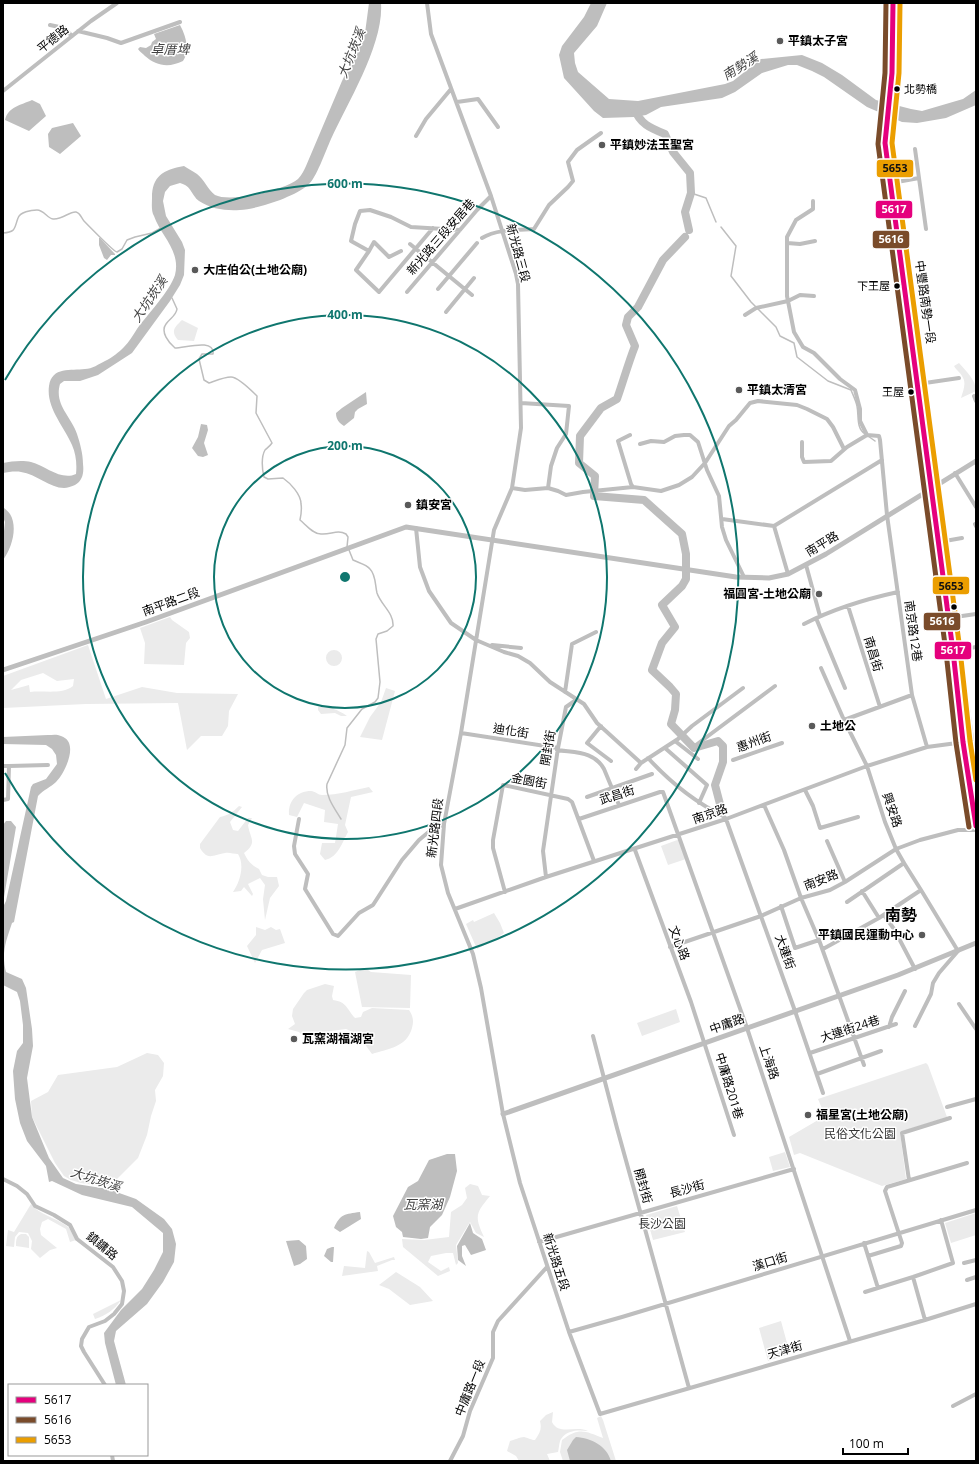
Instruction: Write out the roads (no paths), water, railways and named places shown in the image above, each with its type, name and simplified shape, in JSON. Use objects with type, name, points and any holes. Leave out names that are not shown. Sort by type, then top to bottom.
[{"type":"main road","points":[[894,3],[892,73],[887,122],[894,124],[899,73],[900,3]]},
{"type":"main road","points":[[889,100],[896,101]]},
{"type":"main road","name":"中豐路南勢一段","points":[[887,122],[885,143],[890,184],[921,405],[953,651],[963,742],[976,826]]},
{"type":"main road","name":"中豐路南勢一段","points":[[894,124],[892,143],[976,776]]},
{"type":"main road","points":[[890,184],[897,182]]},
{"type":"street","name":"平德路","points":[[3,91],[78,31],[116,3]]},
{"type":"street","name":"新光路三段","points":[[427,3],[431,34],[491,196],[503,231],[518,284],[521,428],[512,488],[494,530],[493,540]]},
{"type":"street","points":[[78,31],[122,43],[180,22]]},
{"type":"street","points":[[50,24],[64,28],[72,36]]},
{"type":"street","points":[[416,136],[426,120],[451,88]]},
{"type":"street","points":[[457,102],[478,99],[498,127]]},
{"type":"street","points":[[482,238],[503,231],[534,229],[549,205],[568,187],[572,181],[568,162],[577,150],[600,133]]},
{"type":"street","points":[[915,149],[926,229]]},
{"type":"street","points":[[897,182],[919,178]]},
{"type":"street","name":"新光路三段安居巷","points":[[407,292],[477,210],[491,196]]},
{"type":"street","points":[[802,442],[802,457],[804,462],[831,461],[844,449],[867,435],[860,421],[859,403],[855,390],[840,379],[814,352],[803,347],[794,332],[787,296],[787,237],[796,220],[805,213],[811,211],[813,201]]},
{"type":"street","points":[[369,251],[351,241],[360,211],[370,210],[392,218],[410,227],[460,230]]},
{"type":"street","points":[[401,251],[389,257],[374,242],[356,270],[379,292],[417,249],[433,228]]},
{"type":"street","points":[[787,243],[800,244],[815,242]]},
{"type":"street","points":[[438,289],[477,243]]},
{"type":"street","points":[[410,244],[472,295]]},
{"type":"street","points":[[446,312],[474,278]]},
{"type":"street","points":[[745,315],[754,308],[788,301],[800,295],[814,296]]},
{"type":"street","points":[[925,383],[959,378]]},
{"type":"street","points":[[512,488],[525,490],[548,488],[566,495],[633,487],[661,490],[680,485],[692,477],[705,463],[729,426],[750,403],[758,401],[787,403],[801,406],[828,420],[844,449]]},
{"type":"street","points":[[521,403],[568,406],[566,434],[557,448],[551,466],[548,488]]},
{"type":"street","points":[[630,435],[618,441],[633,487]]},
{"type":"street","name":"南京路12巷","points":[[867,435],[879,436],[887,515],[912,695],[927,747]]},
{"type":"street","points":[[640,444],[651,441],[664,442],[675,436],[690,436],[698,442],[714,486],[718,491],[726,540],[744,577]]},
{"type":"street","points":[[722,519],[774,526],[882,460]]},
{"type":"street","name":"南平路","points":[[493,540],[702,572],[744,577],[769,578],[788,574],[806,565],[976,461]]},
{"type":"street","points":[[955,473],[976,507]]},
{"type":"street","points":[[774,526],[788,574]]},
{"type":"street","name":"南平路二段","points":[[3,670],[146,622],[406,527],[493,540]]},
{"type":"street","points":[[416,528],[420,567],[429,592],[451,623],[476,640],[504,652],[518,656],[530,663],[550,682],[584,704],[601,726],[641,763]]},
{"type":"street","points":[[945,541],[962,538]]},
{"type":"street","name":"新光路四段","points":[[493,540],[461,733],[444,824],[441,865],[448,894],[473,954],[481,988],[503,1114]]},
{"type":"street","points":[[806,565],[818,617],[845,688]]},
{"type":"street","points":[[804,624],[818,617],[871,598],[898,592]]},
{"type":"street","name":"南昌街","points":[[848,606],[880,707]]},
{"type":"street","points":[[948,618],[976,614]]},
{"type":"street","points":[[565,692],[572,644],[596,632]]},
{"type":"street","points":[[486,644],[521,648]]},
{"type":"street","points":[[960,650],[976,647]]},
{"type":"street","name":"興安路","points":[[822,668],[844,720],[867,766],[885,822],[896,849],[958,951]]},
{"type":"street","points":[[692,748],[775,686]]},
{"type":"street","points":[[636,769],[641,763],[677,740],[743,688]]},
{"type":"street","points":[[844,720],[912,695]]},
{"type":"street","name":"開封街","points":[[546,877],[543,851],[558,749],[566,707],[576,700]]},
{"type":"street","points":[[601,726],[587,742],[610,761]]},
{"type":"street","name":"迪化街","points":[[461,733],[592,756],[601,763],[618,805]]},
{"type":"street","points":[[677,740],[698,759]]},
{"type":"street","name":"南京路","points":[[455,910],[546,877],[678,836],[764,806],[867,766],[927,747],[972,741]]},
{"type":"street","name":"惠州街","points":[[733,760],[782,743]]},
{"type":"street","points":[[664,748],[707,785],[699,803]]},
{"type":"street","points":[[648,758],[655,766],[699,803],[726,819]]},
{"type":"street","points":[[3,766],[48,766]]},
{"type":"street","points":[[3,800],[8,799],[9,766]]},
{"type":"street","points":[[587,797],[652,774]]},
{"type":"street","name":"金園街","points":[[505,892],[493,848],[493,840],[503,785],[568,799],[572,802],[594,861]]},
{"type":"street","points":[[805,790],[813,806],[820,828],[858,817]]},
{"type":"street","name":"武昌街","points":[[579,819],[618,805],[663,792]]},
{"type":"street","name":"上海路","points":[[663,792],[747,1028],[850,1341]]},
{"type":"street","points":[[764,806],[784,850],[801,898],[823,950],[864,1065]]},
{"type":"street","name":"大連街","points":[[726,819],[823,1093]]},
{"type":"street","points":[[299,820],[294,854],[308,874],[305,889],[333,934],[338,936],[359,913],[373,905],[402,860],[419,840],[431,830],[444,824]]},
{"type":"street","name":"南安路","points":[[670,947],[761,916],[780,906],[801,898],[830,890],[896,849],[920,840],[958,830],[976,830]]},
{"type":"street","points":[[827,841],[845,882]]},
{"type":"street","name":"文心路","points":[[635,850],[704,1043]]},
{"type":"street","points":[[847,902],[904,864]]},
{"type":"street","points":[[823,950],[884,915],[921,890]]},
{"type":"street","points":[[862,892],[879,918]]},
{"type":"street","points":[[780,906],[795,948],[819,940]]},
{"type":"street","points":[[884,915],[894,929],[915,969]]},
{"type":"street","name":"中庸路","points":[[503,1114],[915,969],[976,942]]},
{"type":"street","name":"中庸路","points":[[915,1026],[932,994],[933,983],[939,973],[958,951]]},
{"type":"street","points":[[889,1027],[892,1017],[905,991]]},
{"type":"street","points":[[958,1004],[976,1029]]},
{"type":"street","name":"大連街24巷","points":[[810,1053],[896,1024]]},
{"type":"street","name":"開封街","points":[[593,1036],[689,1388]]},
{"type":"street","name":"中庸路201巷","points":[[704,1043],[734,1135]]},
{"type":"street","points":[[817,1074],[881,1051]]},
{"type":"street","points":[[947,1107],[976,1099]]},
{"type":"street","name":"新光路五段","points":[[503,1114],[520,1183],[547,1267],[569,1332],[600,1414]]},
{"type":"street","points":[[909,1180],[902,1133],[950,1118]]},
{"type":"street","points":[[868,1256],[901,1246],[902,1243],[885,1191],[887,1187],[967,1163]]},
{"type":"street","name":"長沙街","points":[[539,1242],[794,1169]]},
{"type":"street","name":"鎮鏞路","points":[[3,1179],[17,1186],[27,1194],[35,1206],[70,1225],[77,1239],[113,1267],[122,1281],[124,1291],[122,1304],[114,1314],[105,1321],[89,1327],[82,1339],[81,1346],[104,1384]]},
{"type":"street","name":"漢口街","points":[[569,1332],[976,1210]]},
{"type":"street","points":[[865,1292],[953,1263],[941,1220]]},
{"type":"street","points":[[864,1243],[878,1288]]},
{"type":"street","points":[[964,1264],[976,1260]]},
{"type":"street","name":"中庸路一段","points":[[450,1461],[463,1436],[470,1411],[493,1358],[493,1332],[495,1326],[547,1267]]},
{"type":"street","points":[[913,1277],[925,1320]]},
{"type":"street","points":[[967,1280],[976,1277]]},
{"type":"street","name":"天津街","points":[[600,1414],[976,1304]]},
{"type":"street","points":[[953,1406],[976,1394]]},
{"type":"water","points":[[369,3],[381,3],[377,36],[371,54],[317,171],[308,185],[294,194],[276,202],[240,210],[224,210],[208,206],[196,199],[187,186],[180,183],[170,186],[165,192],[163,201],[166,216],[182,242],[185,250],[184,275],[180,285],[132,353],[98,375],[80,381],[64,381],[60,384],[59,398],[77,434],[81,449],[83,470],[80,481],[75,485],[64,488],[53,486],[27,473],[3,473],[3,463],[28,461],[65,476],[76,474],[76,463],[72,445],[56,417],[50,402],[49,386],[54,375],[58,372],[90,368],[108,360],[118,353],[128,343],[172,281],[175,275],[175,258],[173,251],[157,223],[152,210],[154,184],[160,175],[184,166],[199,176],[215,195],[223,197],[258,194],[282,187],[298,179],[306,166],[342,81],[365,33]]},
{"type":"water","points":[[591,3],[607,3],[597,26],[574,53],[575,63],[578,72],[609,99],[638,101],[725,84],[733,81],[761,59],[802,55],[822,63],[842,75],[876,100],[922,111],[963,99],[976,90],[976,105],[946,118],[917,123],[902,122],[867,107],[824,77],[812,71],[797,65],[788,65],[762,73],[735,92],[722,98],[661,107],[646,115],[603,118],[594,111],[564,78],[559,55],[562,46],[584,17]]},
{"type":"water","name":"卓厝埤","points":[[180,25],[184,34],[187,48],[183,61],[173,65],[158,64],[149,59],[138,49],[140,47],[146,48],[151,45],[156,39],[154,34]]},
{"type":"water","points":[[32,100],[40,104],[46,116],[29,131],[5,120],[12,109]]},
{"type":"water","points":[[73,123],[81,136],[60,154],[49,147],[48,134],[52,128]]},
{"type":"water","points":[[99,238],[115,254],[111,255],[107,260],[104,258],[99,245]]},
{"type":"water","points":[[366,392],[367,404],[355,412],[354,418],[344,426],[342,425],[337,419],[336,413]]},
{"type":"water","points":[[201,424],[207,425],[208,430],[204,443],[208,455],[203,457],[198,456],[192,448],[198,437]]},
{"type":"water","points":[[3,507],[12,519],[14,531],[9,550],[3,560],[5,522],[3,517]]},
{"type":"water","points":[[58,735],[67,739],[70,744],[67,765],[60,778],[38,796],[14,922],[12,923],[4,953],[6,972],[22,979],[26,988],[33,1046],[27,1078],[32,1117],[49,1158],[63,1178],[76,1184],[108,1189],[136,1199],[164,1219],[172,1229],[176,1244],[174,1262],[163,1282],[147,1304],[116,1331],[114,1341],[126,1384],[116,1384],[105,1343],[104,1333],[121,1310],[142,1289],[154,1270],[163,1252],[163,1233],[132,1207],[82,1195],[52,1181],[49,1182],[46,1166],[27,1141],[20,1123],[15,1099],[13,1071],[17,1051],[23,1043],[23,1025],[20,1001],[17,992],[3,985],[3,907],[6,901],[31,787],[33,784],[46,779],[57,764],[56,755],[52,749],[46,745],[3,744],[3,737]]},
{"type":"water","points":[[6,821],[11,821],[16,827],[3,903],[3,825]]},
{"type":"water","name":"瓦窯湖","points":[[447,1154],[455,1154],[457,1171],[450,1197],[442,1215],[430,1227],[428,1238],[421,1239],[403,1237],[402,1232],[396,1227],[393,1216],[408,1187],[418,1181],[429,1160]]},
{"type":"water","points":[[360,1212],[361,1219],[340,1232],[334,1228],[341,1217],[350,1213]]},
{"type":"water","points":[[470,1223],[473,1233],[482,1239],[486,1250],[471,1255],[465,1245],[462,1246],[462,1256],[466,1266],[458,1260],[457,1246]]},
{"type":"water","points":[[299,1240],[306,1246],[307,1259],[294,1266],[286,1241]]},
{"type":"water","points":[[334,1247],[333,1262],[331,1262],[324,1256],[327,1249]]},
{"type":"water","points":[[576,1437],[587,1439],[598,1444],[606,1451],[611,1461],[570,1461],[567,1450]]},
{"type":"waterway","points":[[634,108],[642,122],[665,134],[673,152],[690,173],[691,193],[685,212],[689,230]]},
{"type":"waterway","points":[[691,193],[706,198],[716,222]]},
{"type":"waterway","points":[[3,233],[12,231],[19,216],[26,212],[39,210],[53,219],[76,212],[100,238],[117,252],[122,249],[127,240],[152,233],[161,228]]},
{"type":"waterway","points":[[721,227],[736,246],[731,276],[751,302],[776,327],[780,336],[794,343],[797,357],[828,381],[851,390],[857,406],[859,425],[865,434]]},
{"type":"waterway","points":[[685,237],[663,260],[638,307],[628,317],[626,325],[635,346],[617,399],[601,408],[580,436],[579,463],[595,476],[594,496],[644,500],[682,534],[686,554],[686,579],[682,586],[662,605],[675,627],[662,643],[652,670],[676,694],[675,710],[671,724],[694,748],[718,741],[723,746],[723,762],[715,785],[721,808]]},
{"type":"waterway","points":[[172,298],[177,309],[164,327],[165,334],[170,343],[175,348],[198,345],[209,346],[212,349],[213,354],[202,354],[199,359],[204,380],[209,383],[231,377],[237,379],[257,396],[256,413],[272,443],[265,450],[262,460],[264,477],[268,479],[283,478],[286,480],[295,489],[301,500],[300,520],[318,534],[337,532],[346,534],[348,537],[347,547]]},
{"type":"waterway","points":[[868,436],[875,441]]},
{"type":"waterway","points":[[341,819],[329,798],[327,784],[345,745],[347,728],[362,709],[375,702],[378,698],[380,682],[376,639],[378,634],[387,631],[393,626],[393,621],[377,593],[372,571],[368,567],[353,560],[349,550]]},
{"type":"place","name":"平鎮太子宮","points":[[780,41]]},
{"type":"place","name":"北勢橋","points":[[897,89]]},
{"type":"place","name":"平鎮妙法玉聖宮","points":[[602,145]]},
{"type":"place","name":"大庄伯公(土地公廟)","points":[[195,270]]},
{"type":"place","name":"下王屋","points":[[897,286]]},
{"type":"place","name":"平鎮太清宮","points":[[739,390]]},
{"type":"place","name":"王屋","points":[[911,392]]},
{"type":"place","name":"鎮安宮","points":[[408,505]]},
{"type":"place","name":"福圓宮-土地公廟","points":[[819,594]]},
{"type":"place","name":"土地公","points":[[812,726]]},
{"type":"place","name":"平鎮國民運動中心","points":[[922,935]]},
{"type":"place","name":"瓦窯湖福湖宮","points":[[294,1039]]},
{"type":"place","name":"福星宮(土地公廟)","points":[[808,1115]]},
{"type":"district","name":"南勢","points":[[901,915]]},
{"type":"water label","name":"大坑崁溪","points":[[351,53]]},
{"type":"water label","name":"南勢溪","points":[[740,66]]},
{"type":"water label","name":"大坑崁溪","points":[[149,299]]},
{"type":"water label","name":"大坑崁溪","points":[[96,1179]]},
{"type":"park label","name":"民俗文化公園","points":[[860,1134]]},
{"type":"park label","name":"長沙公園","points":[[662,1224]]}]
